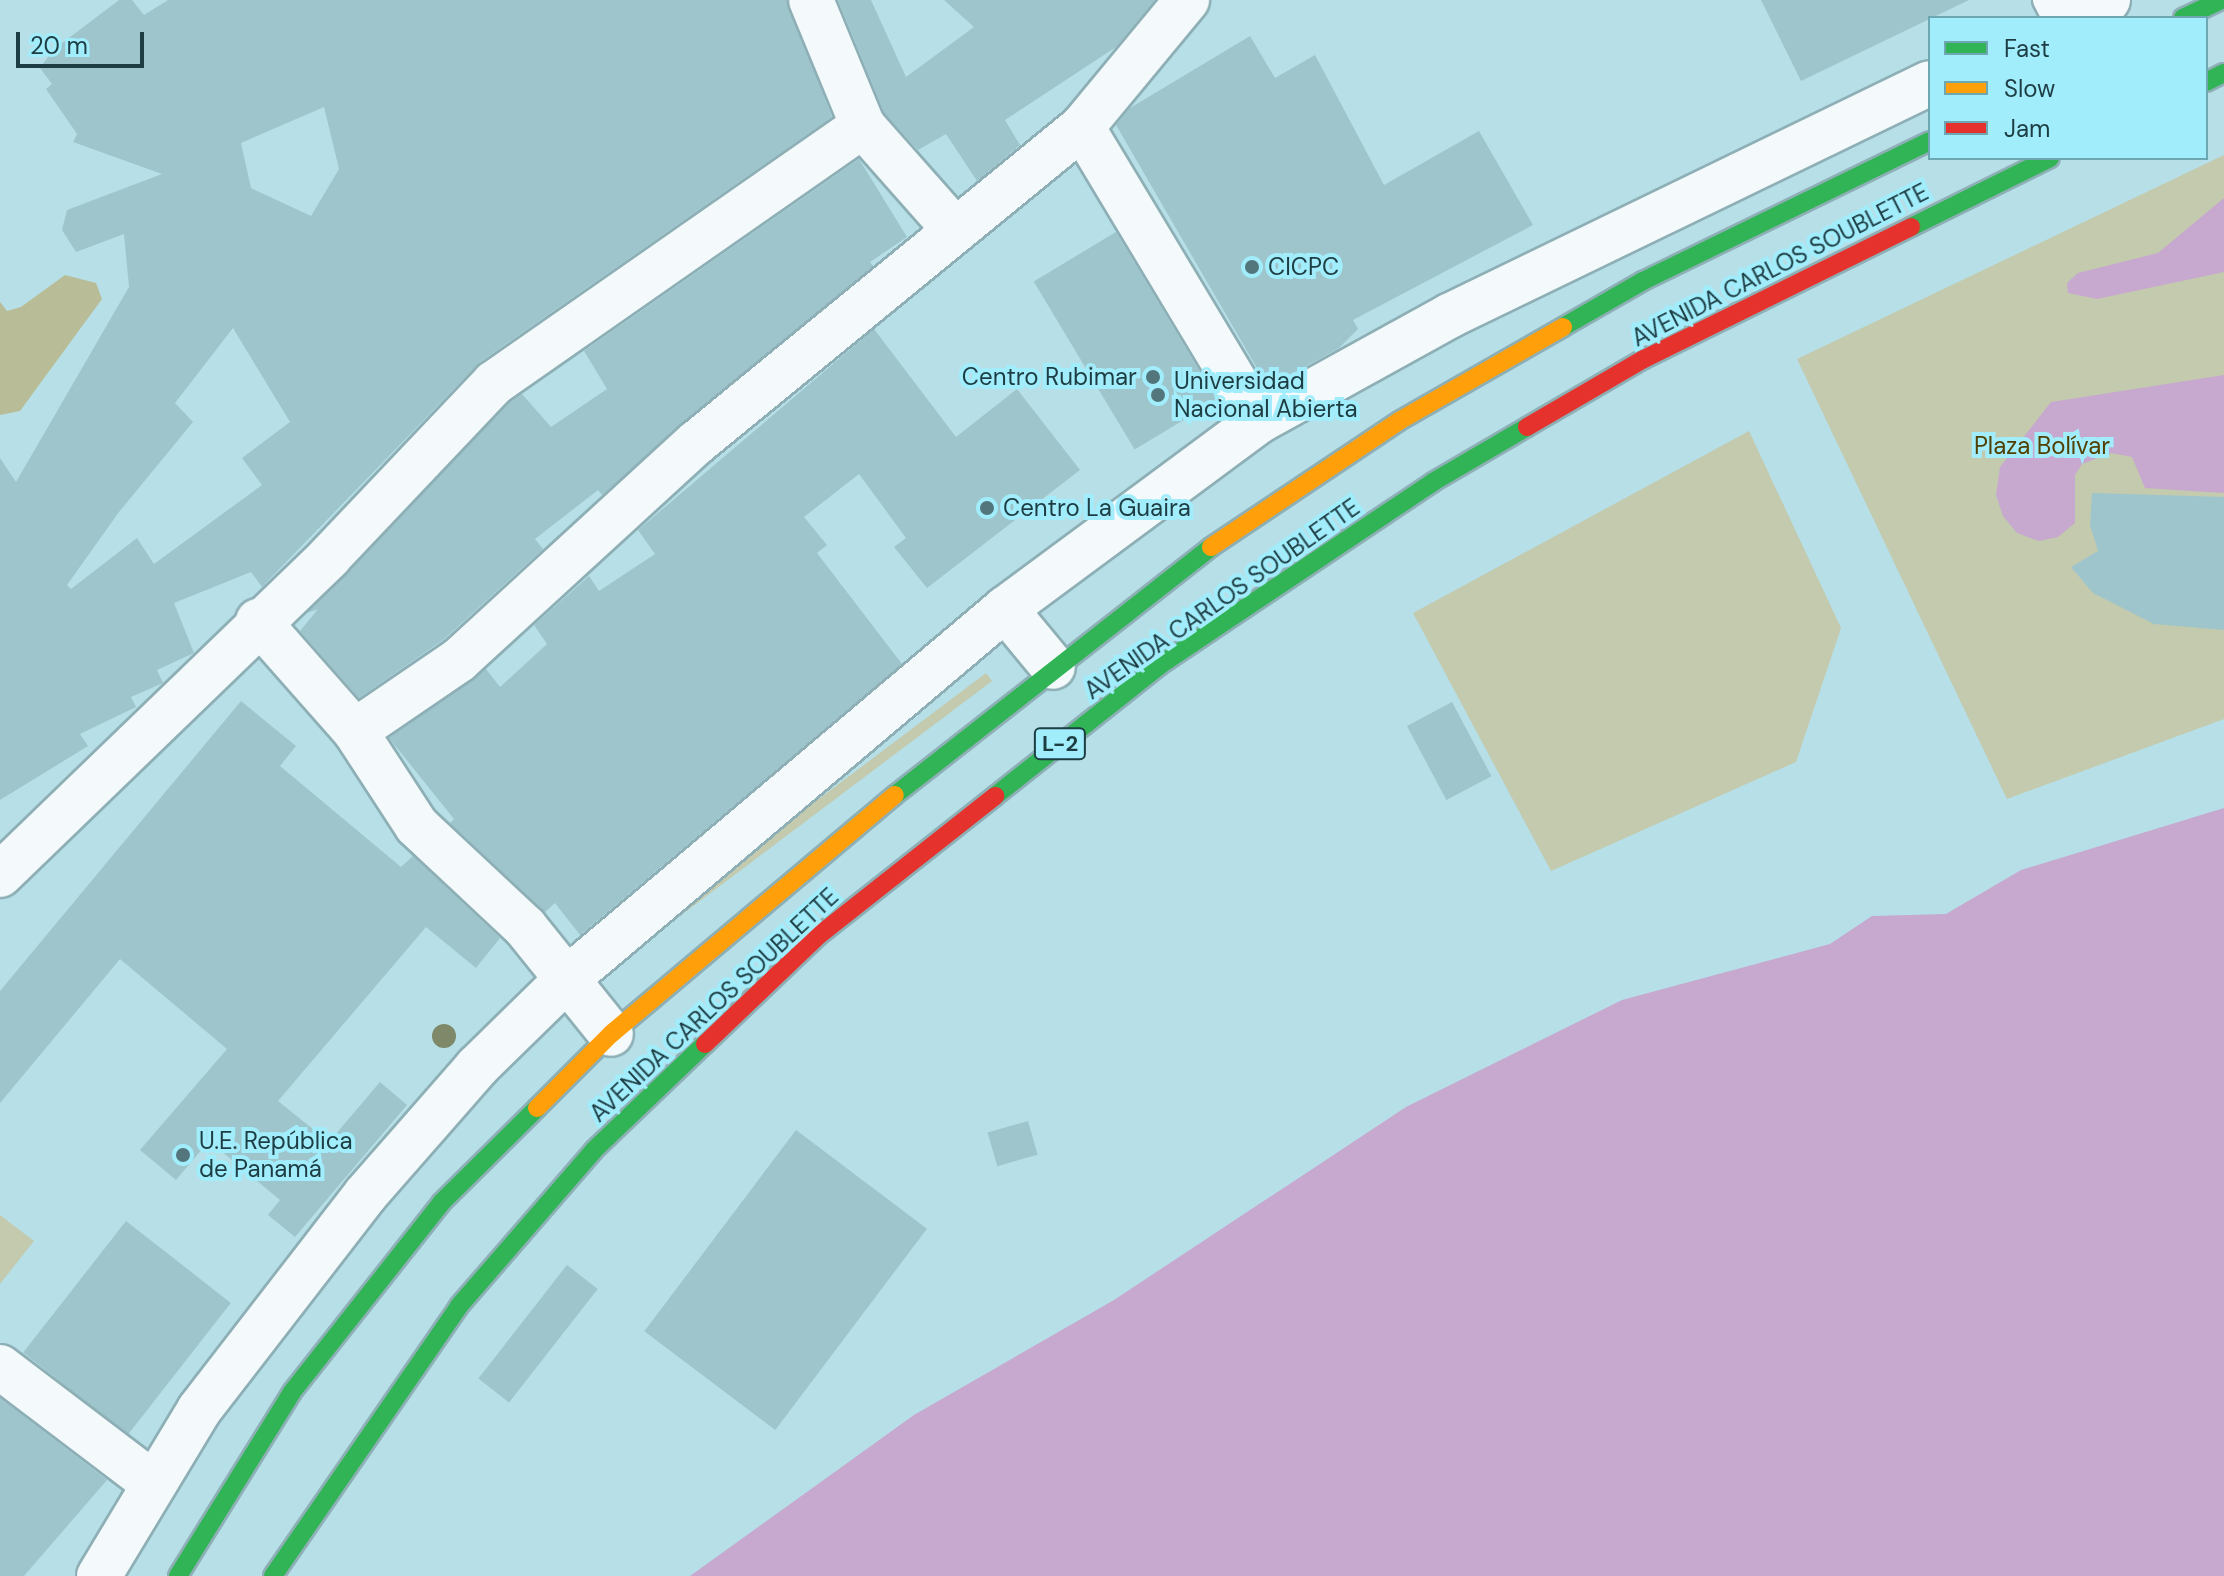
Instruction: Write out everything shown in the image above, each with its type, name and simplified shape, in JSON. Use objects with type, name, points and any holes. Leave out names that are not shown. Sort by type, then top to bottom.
[{"type":"main road","points":[[2187,16],[2221,0]]},
{"type":"main road","name":"AVENIDA CARLOS SOUBLETTE","points":[[178,1576],[292,1392],[441,1203],[611,1034],[1053,667],[1234,529],[1399,421],[1617,295],[1928,142]]},
{"type":"main road","name":"AVENIDA CARLOS SOUBLETTE","points":[[273,1576],[459,1306],[594,1150],[831,926],[1160,665],[1433,482],[1644,359],[2046,160]]},
{"type":"street","points":[[811,0],[863,126],[955,230]]},
{"type":"street","points":[[355,731],[459,660],[696,443],[1082,127],[1187,0]]},
{"type":"street","points":[[2073,16],[2108,0]]},
{"type":"street","points":[[99,1576],[199,1410],[366,1194],[477,1067],[567,979],[1005,609],[1259,421],[1449,316],[1756,164],[1928,84]]},
{"type":"street","points":[[0,875],[258,621],[329,557],[494,383],[863,126]]},
{"type":"street","points":[[1082,127],[1259,421]]},
{"type":"street","points":[[1756,164],[1785,211]]},
{"type":"street","points":[[1005,609],[1053,667]]},
{"type":"street","points":[[258,621],[355,731],[417,826],[525,927],[611,1034]]},
{"type":"street","points":[[0,1367],[154,1484]]},
{"type":"green space","name":"Plaza Bolívar","points":[[2224,155],[2224,719],[2007,799],[1797,359]]},
{"type":"green space","points":[[65,275],[96,283],[102,299],[20,411],[0,415],[0,302],[7,311],[21,307]]},
{"type":"green space","points":[[1749,431],[1841,628],[1796,762],[1551,871],[1413,613]]},
{"type":"green space","points":[[986,673],[992,681],[666,927],[660,919]]},
{"type":"green space","points":[[0,1215],[34,1241],[0,1284]]},
{"type":"shaded area","points":[[2224,198],[2224,272],[2097,299],[2068,293],[2067,283],[2078,273],[2158,253]]},
{"type":"shaded area","points":[[2224,375],[2224,493],[2145,488],[2132,457],[2111,453],[2082,464],[2075,475],[2075,523],[2058,537],[2039,541],[2017,533],[2003,516],[1996,495],[2000,467],[2051,402]]},
{"type":"shaded area","points":[[2224,808],[2224,1576],[690,1576],[914,1415],[1114,1300],[1406,1107],[1622,1000],[1830,944],[1872,916],[1946,914],[2021,870]]},
{"type":"building","points":[[119,0],[132,0],[144,15],[168,0],[787,0],[832,117],[480,362],[262,587],[251,572],[174,603],[194,653],[157,670],[163,683],[131,697],[136,707],[80,734],[88,746],[0,800],[0,458],[16,482],[129,287],[124,234],[76,252],[62,230],[67,210],[162,174],[73,142],[77,134],[46,89],[52,84],[40,68],[53,50]],"holes":[[[324,107],[339,169],[311,216],[251,188],[241,143]],[[233,328],[290,422],[242,458],[262,485],[154,564],[137,538],[71,589],[67,585],[119,512],[193,422],[175,403]]]},
{"type":"building","points":[[838,0],[871,0],[906,77],[974,27],[944,0],[1155,0],[1116,47],[1005,120],[1020,145],[977,181],[946,134],[918,150],[884,113]]},
{"type":"building","points":[[1761,0],[1969,0],[1936,16],[1928,16],[1928,20],[1801,81]]},
{"type":"building","points":[[1250,36],[1275,78],[1315,55],[1384,185],[1479,131],[1533,225],[1353,320],[1358,329],[1339,348],[1268,387],[1116,125],[1130,108]]},
{"type":"building","points":[[859,159],[907,237],[870,262],[873,266],[602,495],[598,490],[535,539],[543,549],[443,640],[359,698],[300,631],[318,609],[307,613],[510,402],[522,394],[551,427],[607,389],[584,351]]},
{"type":"building","points":[[1116,232],[1217,400],[1135,449],[1034,281]]},
{"type":"building","points":[[874,329],[956,437],[1017,389],[1080,470],[927,588],[894,547],[906,538],[859,474],[804,517],[827,545],[817,553],[902,664],[580,935],[555,903],[545,912],[450,823],[454,819],[389,738],[486,669],[500,687],[547,644],[534,625],[589,576],[599,591],[655,554],[638,530]]},
{"type":"building","points":[[2092,493],[2224,497],[2224,630],[2154,624],[2093,593],[2071,567],[2098,551],[2090,525]]},
{"type":"building","points":[[241,701],[296,746],[280,766],[401,867],[413,856],[500,938],[476,968],[426,927],[278,1101],[329,1142],[380,1082],[407,1105],[295,1237],[268,1215],[280,1200],[209,1141],[176,1180],[140,1150],[227,1049],[120,959],[0,1103],[0,991]]},
{"type":"building","points":[[1452,702],[1491,776],[1446,800],[1407,726]]},
{"type":"building","points":[[1028,1121],[1038,1155],[997,1166],[988,1133]]},
{"type":"building","points":[[796,1130],[927,1229],[775,1430],[644,1331]]},
{"type":"building","points":[[126,1221],[231,1303],[128,1434],[23,1353]]},
{"type":"building","points":[[567,1265],[598,1289],[509,1402],[478,1378]]},
{"type":"building","points":[[0,1398],[107,1480],[24,1576],[0,1576]]},
{"type":"traffic: fast","points":[[2187,16],[2221,0]]},
{"type":"traffic: fast","points":[[2208,81],[2224,73]]},
{"type":"traffic: fast","points":[[1563,327],[1643,281],[1928,142]]},
{"type":"traffic: fast","points":[[1911,227],[2046,160]]},
{"type":"traffic: fast","points":[[995,796],[1160,665],[1433,482],[1527,427]]},
{"type":"traffic: fast","points":[[895,795],[1211,547]]},
{"type":"traffic: fast","points":[[273,1576],[459,1306],[594,1150],[705,1044]]},
{"type":"traffic: fast","points":[[178,1576],[292,1392],[441,1203],[537,1108]]},
{"type":"traffic: slow","points":[[1211,547],[1399,421],[1563,327]]},
{"type":"traffic: slow","points":[[537,1108],[611,1034],[895,795]]},
{"type":"traffic: jam","points":[[1527,427],[1644,359],[1911,227]]},
{"type":"traffic: jam","points":[[705,1044],[818,936],[995,796]]},
{"type":"place","name":"CICPC","points":[[1252,267]]},
{"type":"place","name":"Centro Rubimar","points":[[1153,377]]},
{"type":"place","name":"Universidad Nacional Abierta","points":[[1158,395]]},
{"type":"place","name":"Centro La Guaira","points":[[987,508]]},
{"type":"place","name":"U.E. República de Panamá","points":[[183,1155]]}]
